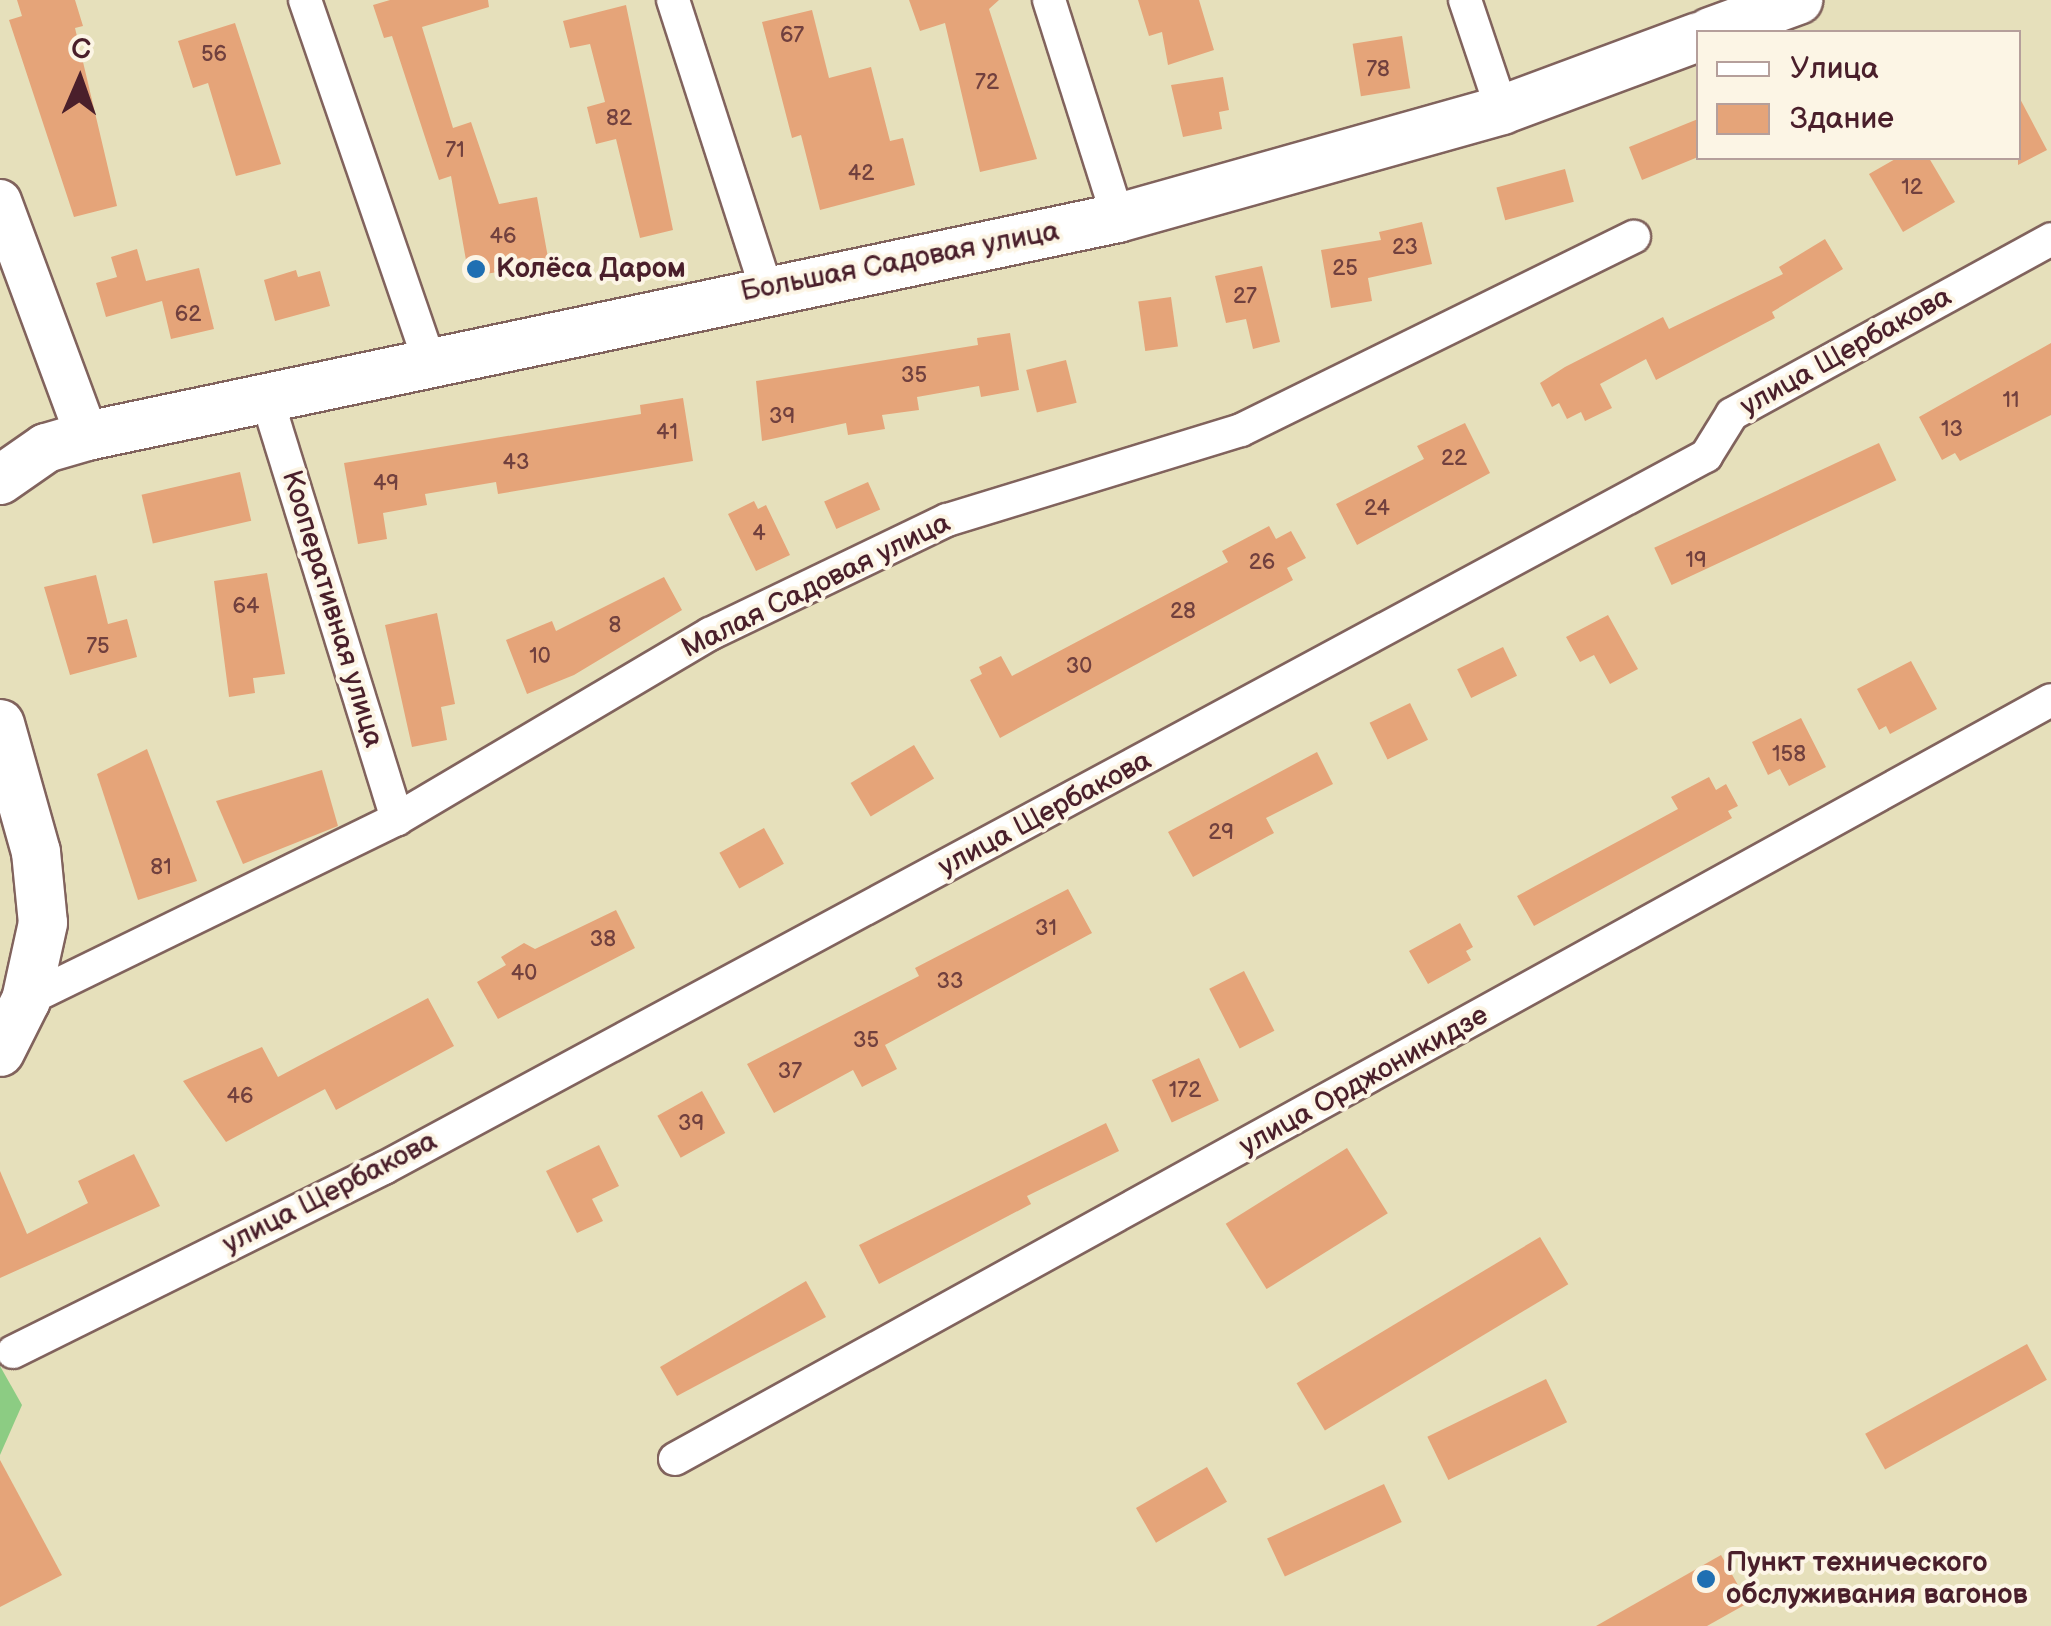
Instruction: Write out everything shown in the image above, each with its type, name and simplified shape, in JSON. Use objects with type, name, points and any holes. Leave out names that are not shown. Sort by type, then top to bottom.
[{"type":"main road","points":[[1716,30],[1798,0]]},
{"type":"main road","name":"Большая Садовая улица","points":[[0,480],[46,448],[88,436],[766,288],[1118,218],[1502,110],[1696,38]]},
{"type":"main road","points":[[0,724],[36,852],[43,922],[26,1000],[0,1052]]},
{"type":"street","points":[[305,0],[430,362]]},
{"type":"street","points":[[673,0],[766,288]]},
{"type":"street","points":[[1049,0],[1118,218]]},
{"type":"street","points":[[1465,0],[1502,110]]},
{"type":"street","points":[[0,201],[88,436]]},
{"type":"street","name":"Малая Садовая улица","points":[[26,1000],[397,819],[710,634],[947,520],[1240,430],[1634,237]]},
{"type":"street","name":"улица Щербакова","points":[[13,1352],[384,1168],[1689,466],[1706,456],[1732,414],[2051,239]]},
{"type":"street","name":"Кооперативная улица","points":[[267,399],[397,819]]},
{"type":"street","name":"улица Орджоникидзе","points":[[675,1459],[2051,700]]},
{"type":"green space","points":[[0,1366],[22,1405],[0,1455]]},
{"type":"building","points":[[17,0],[75,0],[83,26],[75,28],[117,206],[74,217],[9,20],[22,16]]},
{"type":"building","points":[[390,0],[488,0],[489,7],[422,27],[453,128],[471,122],[499,204],[537,197],[549,263],[469,277],[451,176],[439,180],[392,36],[384,38],[373,5]]},
{"type":"building","points":[[909,0],[999,0],[989,9],[1037,159],[980,172],[945,23],[920,31]]},
{"type":"building","points":[[1138,0],[1199,0],[1214,50],[1168,65],[1162,32],[1149,36]]},
{"type":"building","points":[[626,5],[673,230],[640,238],[616,139],[596,144],[587,107],[605,102],[590,44],[570,48],[563,21]]},
{"type":"building","points":[[812,10],[829,78],[871,67],[890,141],[903,138],[915,185],[820,210],[801,135],[792,138],[762,22]]},
{"type":"building","points":[[235,23],[281,164],[236,176],[208,83],[193,88],[178,41]]},
{"type":"building","points":[[1402,36],[1410,88],[1361,96],[1353,44]]},
{"type":"building","points":[[1223,77],[1229,110],[1219,112],[1222,129],[1183,137],[1171,85]]},
{"type":"building","points":[[2021,101],[2047,150],[2018,165],[2021,160]]},
{"type":"building","points":[[1696,120],[1696,158],[1642,180],[1629,147]]},
{"type":"building","points":[[1894,160],[1930,160],[1955,202],[1903,232],[1869,174]]},
{"type":"building","points":[[1565,169],[1574,202],[1505,220],[1496,187]]},
{"type":"building","points":[[1422,222],[1432,264],[1368,278],[1372,301],[1331,308],[1321,250],[1381,240],[1379,232]]},
{"type":"building","points":[[1825,239],[1843,269],[1772,312],[1775,318],[1656,380],[1646,359],[1600,384],[1612,408],[1585,421],[1581,412],[1567,419],[1559,403],[1552,407],[1540,383],[1565,367],[1663,317],[1669,329],[1783,274],[1779,267]]},
{"type":"building","points":[[137,249],[146,281],[199,268],[214,329],[171,339],[162,301],[106,317],[96,283],[117,277],[111,257]]},
{"type":"building","points":[[1262,266],[1280,342],[1253,349],[1246,319],[1226,323],[1215,276]]},
{"type":"building","points":[[296,270],[298,277],[320,271],[330,306],[275,321],[264,280]]},
{"type":"building","points":[[1171,297],[1178,347],[1145,351],[1138,302]]},
{"type":"building","points":[[1010,333],[1019,390],[981,397],[979,386],[917,397],[919,410],[882,415],[885,429],[848,435],[846,423],[762,441],[756,381],[978,345],[977,338]]},
{"type":"building","points":[[2051,343],[2051,415],[1960,461],[1955,453],[1942,460],[1919,417]]},
{"type":"building","points":[[1066,360],[1077,403],[1037,413],[1026,370]]},
{"type":"building","points":[[683,398],[693,461],[498,494],[496,482],[425,494],[427,505],[383,513],[387,539],[358,544],[344,463],[641,414],[640,405]]},
{"type":"building","points":[[1465,423],[1490,473],[1357,545],[1336,504],[1424,459],[1417,446]]},
{"type":"building","points":[[1879,443],[1896,480],[1672,585],[1654,548]]},
{"type":"building","points":[[240,472],[251,521],[153,543],[142,495]]},
{"type":"building","points":[[868,482],[880,509],[836,529],[824,502]]},
{"type":"building","points":[[754,501],[758,509],[766,505],[790,555],[756,571],[728,514]]},
{"type":"building","points":[[1269,526],[1276,539],[1291,531],[1306,558],[1287,568],[1293,580],[1000,738],[970,680],[982,674],[979,667],[1001,656],[1012,676],[1228,562],[1222,551]]},
{"type":"building","points":[[267,573],[285,674],[253,678],[255,693],[229,697],[214,581]]},
{"type":"building","points":[[96,575],[108,624],[127,619],[137,657],[70,675],[44,587]]},
{"type":"building","points":[[664,577],[682,610],[574,675],[527,694],[506,640],[552,621],[556,631]]},
{"type":"building","points":[[437,613],[455,704],[441,707],[447,740],[412,747],[385,625]]},
{"type":"building","points":[[1608,615],[1638,669],[1610,684],[1594,655],[1580,662],[1566,637]]},
{"type":"building","points":[[1503,647],[1517,676],[1471,698],[1457,669]]},
{"type":"building","points":[[1911,661],[1937,709],[1890,734],[1886,726],[1879,730],[1857,689]]},
{"type":"building","points":[[1410,703],[1428,740],[1388,760],[1370,723]]},
{"type":"building","points":[[1801,718],[1826,767],[1789,786],[1780,769],[1768,775],[1752,742]]},
{"type":"building","points":[[914,745],[934,778],[871,817],[851,783]]},
{"type":"building","points":[[147,749],[197,881],[138,900],[97,774]]},
{"type":"building","points":[[1317,752],[1333,784],[1266,818],[1274,833],[1193,877],[1168,832]]},
{"type":"building","points":[[322,770],[338,826],[243,864],[216,801]]},
{"type":"building","points":[[1709,777],[1716,790],[1726,784],[1738,806],[1728,811],[1732,818],[1534,926],[1517,896],[1678,809],[1671,797]]},
{"type":"building","points":[[764,828],[784,864],[739,889],[719,853]]},
{"type":"building","points":[[1068,889],[1092,933],[885,1045],[897,1069],[862,1087],[853,1070],[774,1113],[747,1064],[919,976],[915,968]]},
{"type":"building","points":[[616,910],[635,948],[498,1019],[477,982],[506,965],[501,957],[524,943],[535,949]]},
{"type":"building","points":[[1460,923],[1473,947],[1466,951],[1471,960],[1428,984],[1409,951]]},
{"type":"building","points":[[1244,971],[1274,1031],[1240,1048],[1209,989]]},
{"type":"building","points":[[428,998],[454,1046],[336,1110],[325,1089],[226,1142],[183,1081],[262,1047],[278,1077]]},
{"type":"building","points":[[1199,1058],[1219,1101],[1172,1123],[1152,1080]]},
{"type":"building","points":[[702,1091],[725,1133],[681,1158],[657,1116]]},
{"type":"building","points":[[1106,1123],[1119,1151],[1027,1196],[1031,1204],[879,1284],[859,1245]]},
{"type":"building","points":[[599,1145],[619,1186],[592,1199],[603,1221],[577,1233],[546,1171]]},
{"type":"building","points":[[1347,1148],[1388,1213],[1267,1289],[1226,1224]]},
{"type":"building","points":[[134,1154],[160,1206],[0,1278],[0,1171],[27,1234],[88,1203],[78,1181]]},
{"type":"building","points":[[1540,1237],[1568,1284],[1325,1430],[1297,1383]]},
{"type":"building","points":[[806,1281],[826,1317],[677,1396],[660,1367]]},
{"type":"building","points":[[2027,1344],[2047,1380],[1885,1470],[1865,1434]]},
{"type":"building","points":[[1546,1379],[1567,1422],[1448,1480],[1427,1437]]},
{"type":"building","points":[[0,1460],[62,1575],[0,1607]]},
{"type":"building","points":[[1207,1467],[1227,1502],[1156,1543],[1136,1508]]},
{"type":"building","points":[[1384,1484],[1402,1522],[1285,1577],[1267,1539]]},
{"type":"building","name":"Пункт технического обслуживания вагонов","points":[[1721,1555],[1748,1603],[1707,1626],[1596,1626]]},
{"type":"place","name":"Колёса Даром","points":[[476,269]]},
{"type":"place","name":"Пункт технического обслуживания вагонов","points":[[1706,1579]]}]
